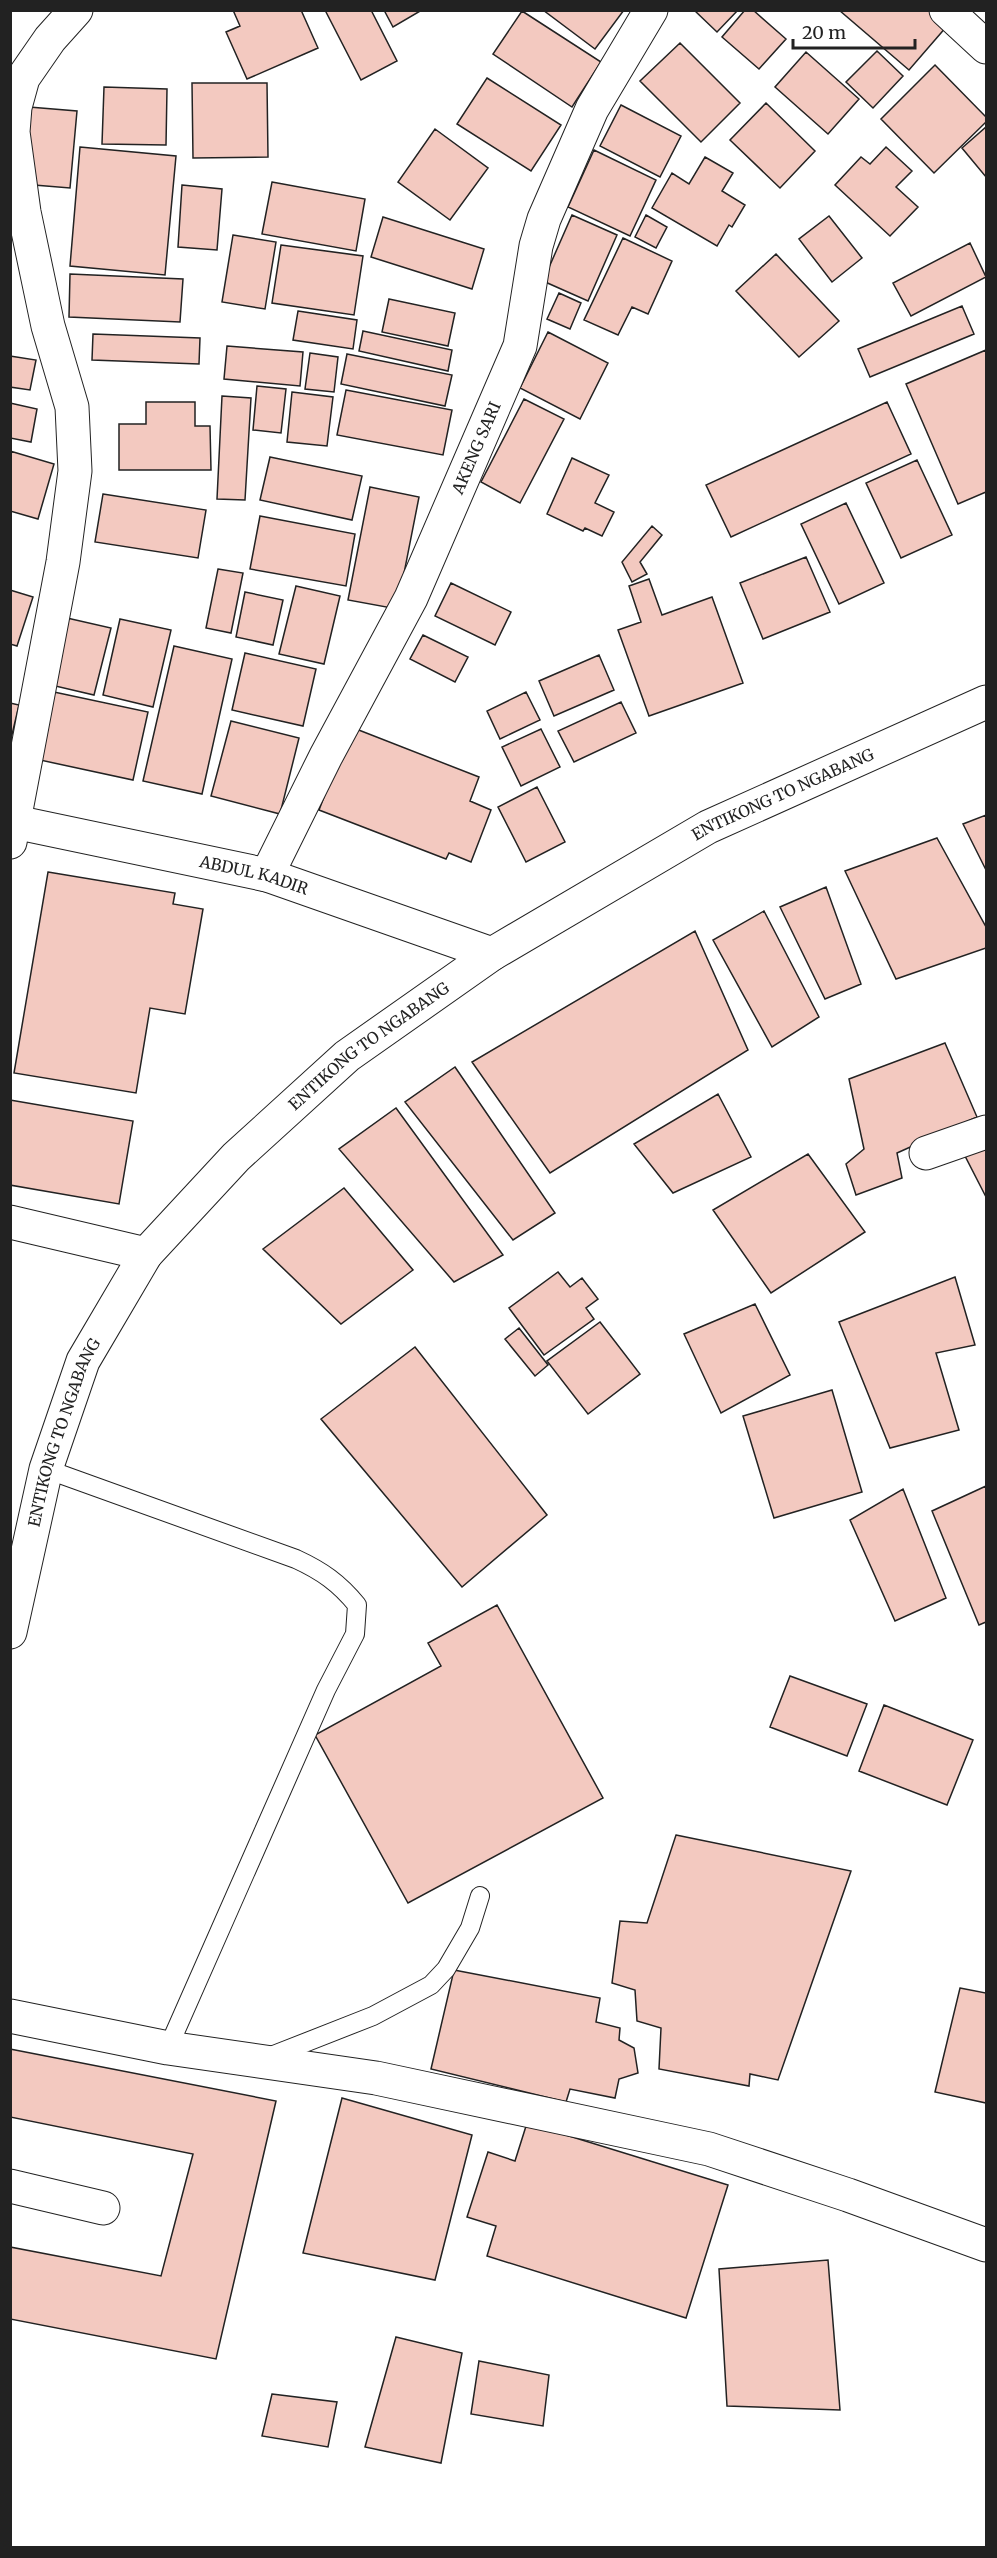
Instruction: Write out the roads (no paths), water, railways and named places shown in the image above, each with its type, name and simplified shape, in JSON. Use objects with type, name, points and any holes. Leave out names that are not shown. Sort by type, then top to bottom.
[{"type":"main road","points":[[12,828],[63,562],[75,471],[72,406],[48,326],[24,212],[13,132],[15,107],[23,78],[50,39],[76,10]]},
{"type":"main road","name":"AKENG SARI","points":[[267,875],[326,756],[411,598],[520,346],[536,246],[544,219],[592,110],[651,10]]},
{"type":"main road","points":[[946,10],[987,47]]},
{"type":"main road","name":"ENTIKONG TO NGABANG","points":[[12,1618],[19,1552],[83,1361],[146,1254],[236,1157],[347,1056],[492,954],[708,827],[987,702]]},
{"type":"main road","name":"ABDUL KADIR","points":[[12,828],[267,875],[492,954]]},
{"type":"main road","points":[[926,1153],[987,1131]]},
{"type":"main road","points":[[10,1222],[146,1254]]},
{"type":"main road","points":[[10,2016],[168,2048],[376,2078],[709,2149],[848,2195],[987,2245]]},
{"type":"main road","points":[[10,2186],[102,2208]]},
{"type":"lane","points":[[46,1469],[324,1572],[344,1589],[357,1605],[355,1634],[327,1690],[168,2048]]},
{"type":"lane","points":[[260,2061],[373,2016],[431,1985],[446,1968],[470,1928],[480,1896]]}]
